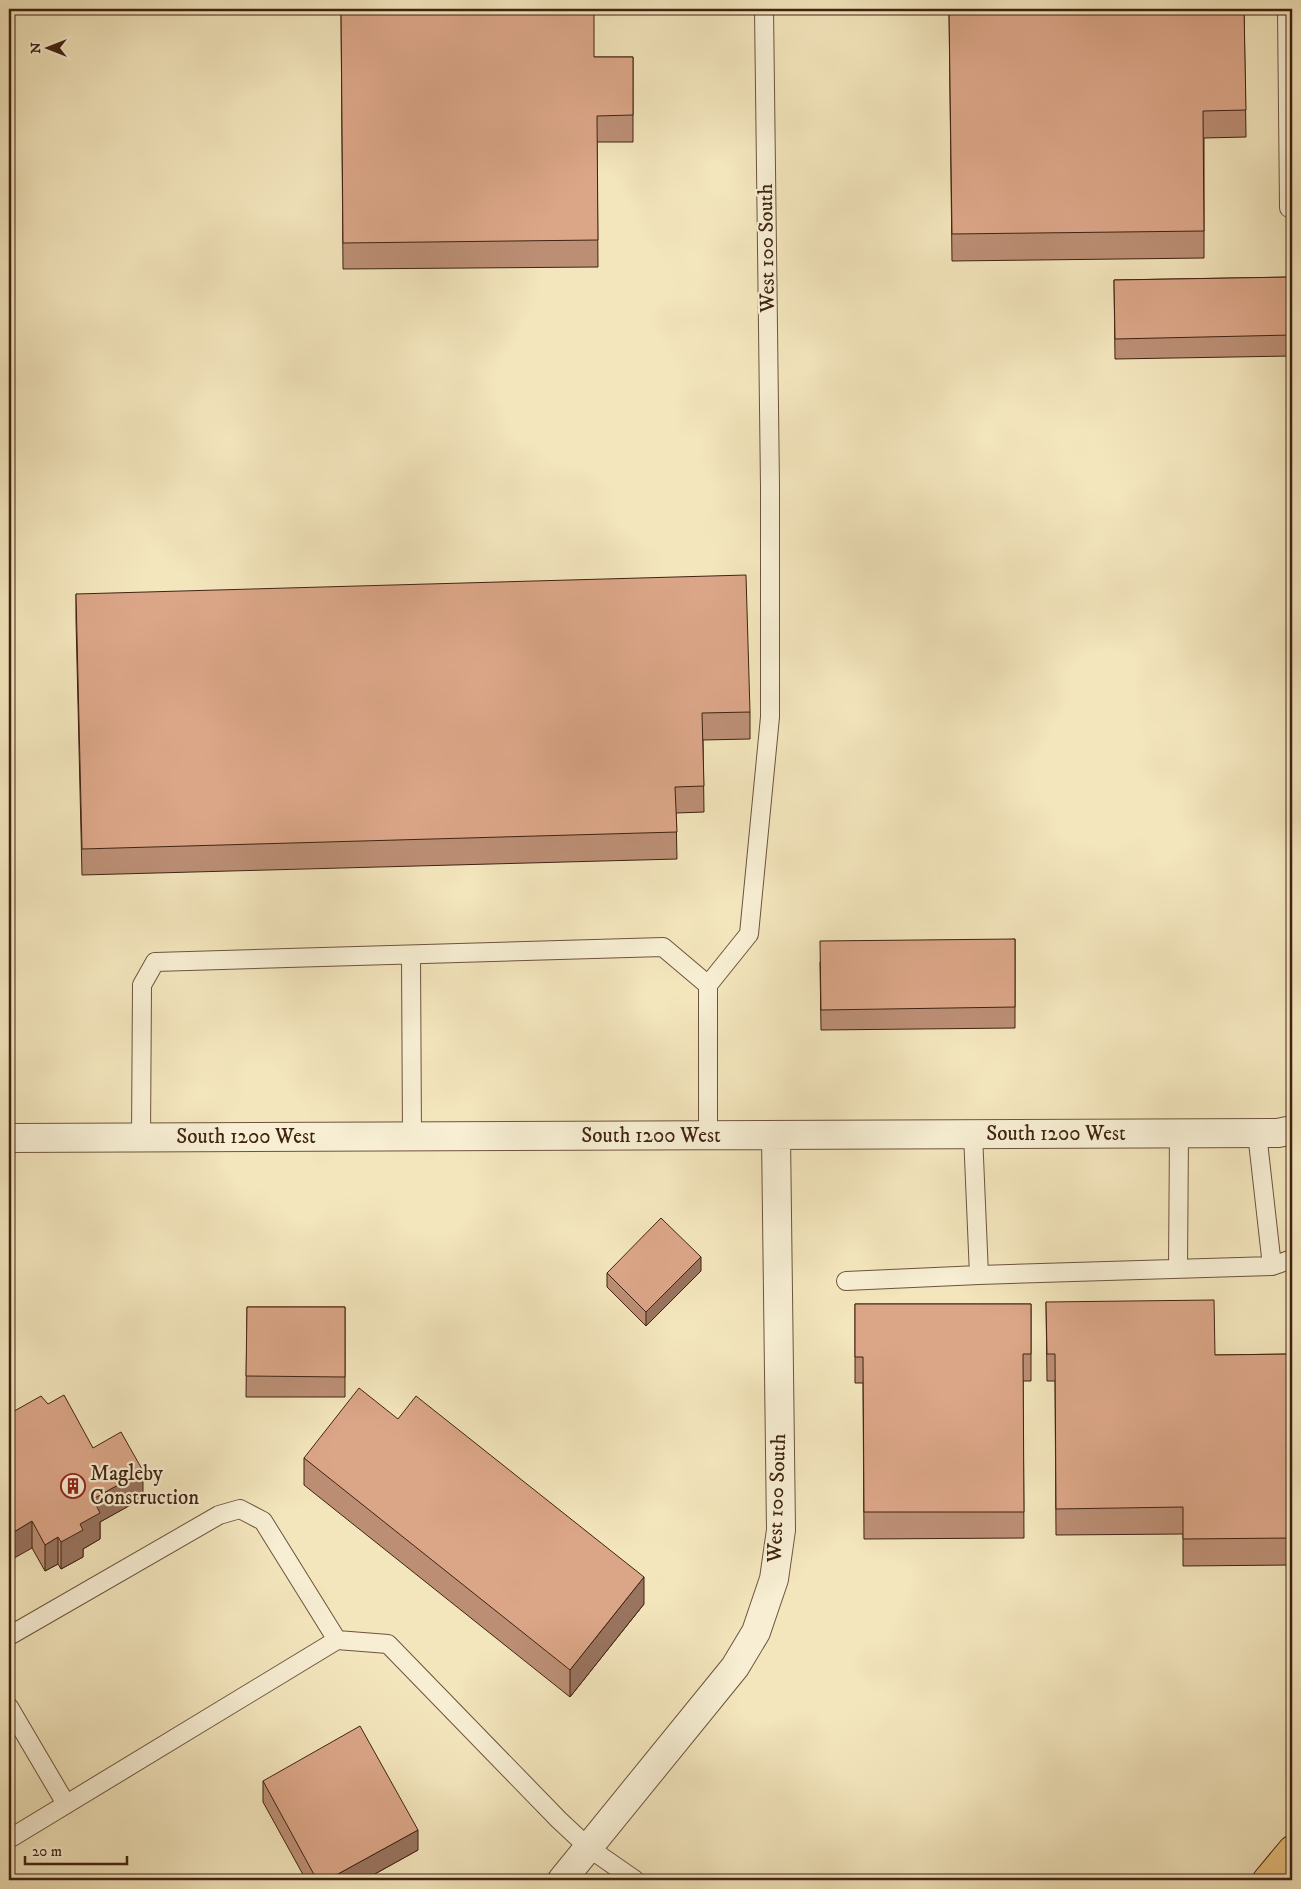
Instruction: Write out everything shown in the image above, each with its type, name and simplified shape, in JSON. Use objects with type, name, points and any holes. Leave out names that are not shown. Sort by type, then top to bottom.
[{"type":"highway","points":[[1267,1880],[1292,1850]]},
{"type":"street","name":"South 1200 West","points":[[9,1138],[1278,1133],[1292,1130]]},
{"type":"street","name":"West 100 South","points":[[562,1880],[735,1667],[756,1632],[774,1579],[781,1530],[776,1136]]},
{"type":"lane","name":"West 100 South","points":[[708,985],[749,934],[770,717],[770,487],[764,9]]},
{"type":"lane","points":[[1287,9],[1289,208],[1292,208]]},
{"type":"lane","points":[[141,1138],[142,985],[155,962],[663,947],[708,985],[708,1136]]},
{"type":"lane","points":[[411,954],[412,1137]]},
{"type":"lane","points":[[1178,1268],[1179,1133]]},
{"type":"lane","points":[[1257,1133],[1272,1266]]},
{"type":"lane","points":[[973,1134],[979,1275]]},
{"type":"lane","points":[[846,1281],[1272,1266],[1292,1259]]},
{"type":"lane","points":[[9,1636],[218,1515],[240,1509],[263,1521],[337,1640]]},
{"type":"lane","points":[[9,1840],[337,1640],[388,1644],[588,1848],[635,1880]]},
{"type":"lane","points":[[9,1706],[66,1804]]},
{"type":"building","points":[[341,9],[594,9],[594,57],[633,57],[633,115],[597,116],[598,240],[343,243]]},
{"type":"building","points":[[949,9],[1244,9],[1246,110],[1203,111],[1204,231],[952,234]]},
{"type":"building","points":[[1292,277],[1292,335],[1115,339],[1114,280]]},
{"type":"building","points":[[746,575],[750,712],[702,713],[704,786],[675,787],[677,832],[82,849],[76,594]]},
{"type":"building","points":[[1015,939],[1015,1007],[821,1010],[820,941]]},
{"type":"building","points":[[661,1218],[701,1257],[646,1312],[607,1273]]},
{"type":"building","points":[[1214,1300],[1215,1355],[1292,1354],[1292,1538],[1183,1539],[1183,1507],[1056,1509],[1055,1354],[1047,1354],[1046,1302]]},
{"type":"building","points":[[855,1304],[1031,1304],[1031,1354],[1023,1354],[1024,1512],[864,1512],[863,1357],[855,1357]]},
{"type":"building","points":[[247,1307],[345,1307],[345,1377],[246,1376]]},
{"type":"building","points":[[359,1388],[398,1419],[416,1396],[644,1577],[570,1670],[304,1458]]},
{"type":"building","name":"Magleby Construction","points":[[64,1395],[93,1448],[121,1432],[143,1471],[93,1499],[100,1513],[80,1524],[83,1530],[61,1542],[58,1537],[45,1545],[32,1521],[9,1535],[9,1414],[41,1396],[48,1404]]},
{"type":"building","points":[[360,1726],[418,1830],[327,1880],[317,1880],[263,1781]]},
{"type":"place","name":"Magleby Construction","points":[[73,1486]]}]
